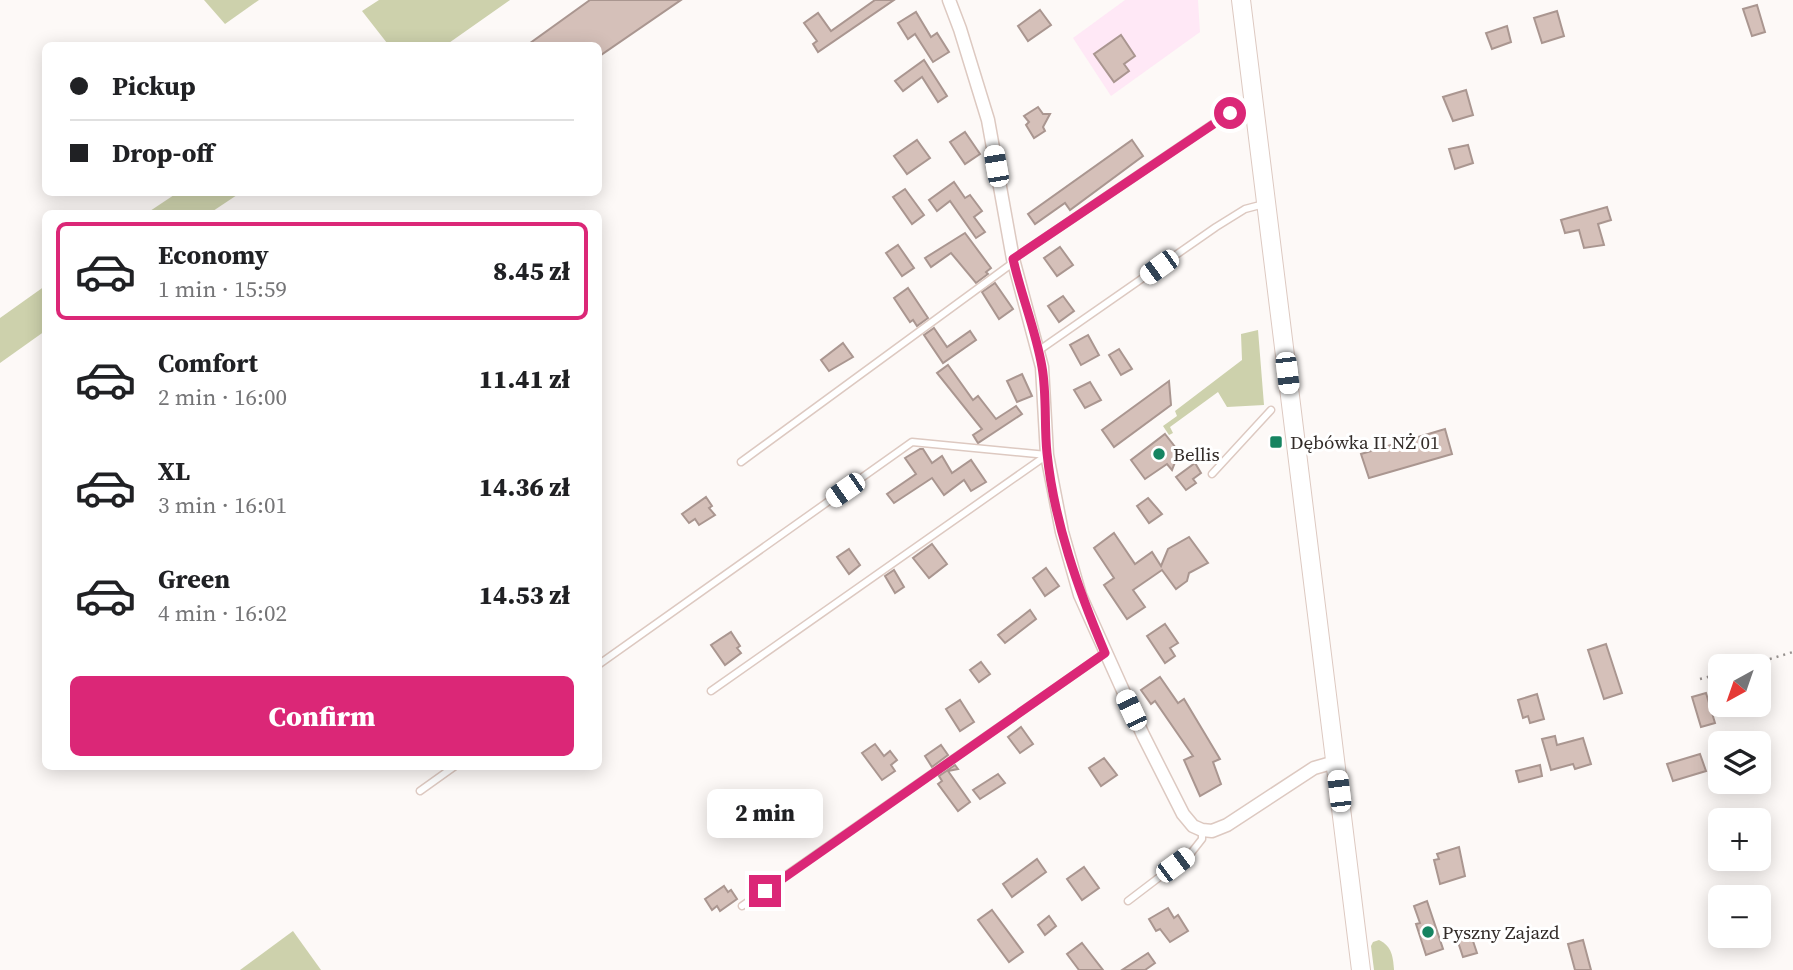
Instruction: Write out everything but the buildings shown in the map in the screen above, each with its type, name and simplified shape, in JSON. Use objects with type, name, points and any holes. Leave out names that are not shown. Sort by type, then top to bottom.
[{"type":"street","points":[[949,0],[988,120],[1013,260],[1042,367],[1047,456],[1062,532],[1080,595],[1168,788],[1193,826],[1212,831],[1227,825],[1314,768],[1335,762]]},
{"type":"street","points":[[1241,0],[1335,762],[1357,969]]},
{"type":"lane","points":[[741,462],[1013,260],[1230,113],[1255,112]]},
{"type":"lane","points":[[1038,351],[1216,227],[1245,209],[1266,203]]},
{"type":"lane","points":[[1212,474],[1271,410]]},
{"type":"lane","points":[[602,662],[912,442],[1047,456]]},
{"type":"lane","points":[[711,691],[1047,456]]},
{"type":"lane","points":[[742,906],[1105,653]]},
{"type":"lane","points":[[421,791],[450,770]]},
{"type":"lane","points":[[1128,901],[1191,853],[1202,839],[1202,830]]},
{"type":"path","points":[[1771,659],[1793,652]]},
{"type":"path","points":[[1700,680],[1708,678]]},
{"type":"shaded area","points":[[1125,0],[1198,0],[1200,32],[1111,96],[1073,38]]},
{"type":"green space","points":[[204,0],[259,0],[225,24]]},
{"type":"green space","points":[[379,0],[510,0],[450,42],[386,42],[362,11]]},
{"type":"green space","points":[[172,196],[236,196],[214,210],[152,210]]},
{"type":"green space","points":[[42,288],[42,333],[0,363],[0,318]]},
{"type":"green space","points":[[1258,330],[1264,405],[1227,407],[1218,392],[1170,427],[1173,433],[1169,435],[1163,426],[1177,416],[1175,411],[1242,360],[1241,334]]},
{"type":"green space","points":[[293,931],[321,970],[240,970]]},
{"type":"green space","points":[[1379,940],[1389,949],[1394,970],[1374,970],[1371,946]]},
{"type":"place","name":"Dębówka II NŻ 01","points":[[1276,442]]},
{"type":"place","name":"Bellis","points":[[1159,454]]},
{"type":"place","name":"Pyszny Zajazd","points":[[1428,932]]},
{"type":"route","points":[[765,891],[1105,653],[1080,595],[1062,532],[1046,451],[1047,423],[1042,367],[1013,259],[1230,113]]}]
